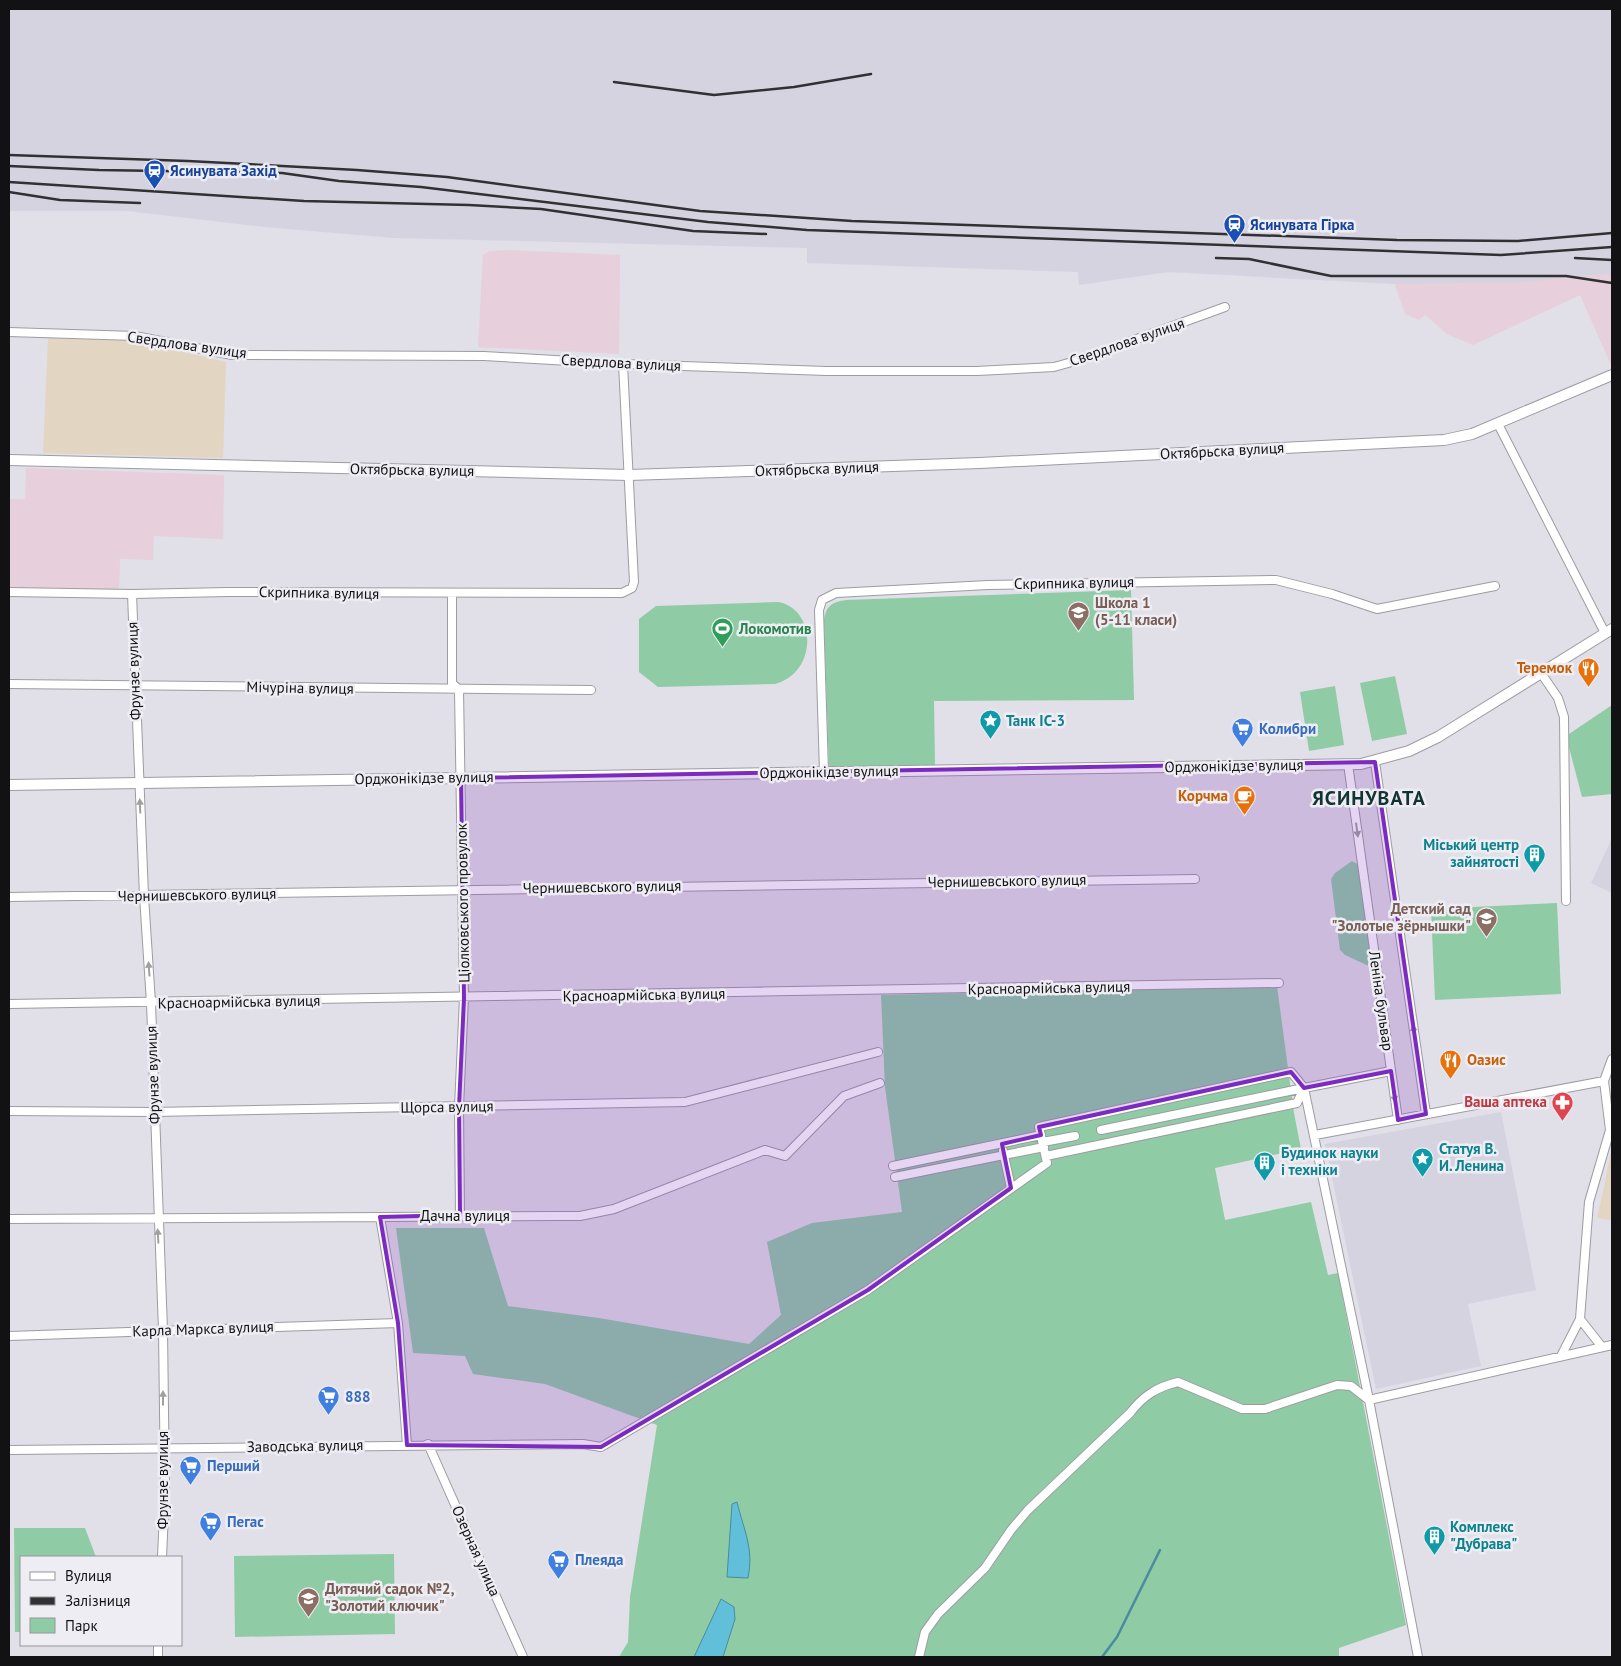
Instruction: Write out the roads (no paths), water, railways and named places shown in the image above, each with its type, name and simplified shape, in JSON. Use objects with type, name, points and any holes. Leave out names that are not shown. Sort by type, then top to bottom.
[{"type":"main road","name":"Октябрьска вулиця","points":[[9,460],[629,475],[980,463],[1444,440],[1472,434],[1498,424],[1612,375]]},
{"type":"main road","name":"Орджонікідзе вулиця","points":[[9,785],[1348,764],[1375,762],[1409,751],[1438,738],[1609,631]]},
{"type":"street","name":"Свердлова вулиця","points":[[9,332],[135,336],[232,355],[475,356],[623,364],[909,372],[1054,367],[1079,360],[1225,307]]},
{"type":"street","points":[[623,364],[629,475]]},
{"type":"street","points":[[1498,424],[1609,631]]},
{"type":"street","name":"Скрипника вулиця","points":[[9,592],[132,594],[228,592],[615,594],[632,588],[634,582],[629,475]]},
{"type":"street","name":"Скрипника вулиця","points":[[824,772],[818,610],[822,600],[836,593],[988,585],[1276,580],[1332,594],[1377,609],[1495,586]]},
{"type":"street","name":"Фрунзе вулиця","points":[[132,594],[134,686],[151,1003],[157,1218],[163,1330],[165,1491],[162,1556]]},
{"type":"street","name":"Ціолковського провулок","points":[[452,594],[452,683],[459,690],[463,890],[464,998],[459,1107],[460,1215]]},
{"type":"street","points":[[1541,673],[1558,698],[1564,717],[1566,901]]},
{"type":"street","name":"Мічуріна вулиця","points":[[9,684],[591,690]]},
{"type":"street","name":"Леніна бульвар","points":[[1375,762],[1426,1114]]},
{"type":"street","name":"Леніна бульвар","points":[[1348,764],[1398,1120]]},
{"type":"street","name":"Чернишевського вулиця","points":[[9,898],[1195,879]]},
{"type":"street","name":"Красноармійська вулиця","points":[[9,1004],[464,998],[1279,983]]},
{"type":"street","name":"Щорса вулиця","points":[[9,1111],[154,1112],[685,1102],[878,1052]]},
{"type":"street","points":[[1561,1356],[1580,1320],[1589,1202],[1610,1130],[1604,1081],[1612,1059]]},
{"type":"street","points":[[1101,1130],[1391,1071]]},
{"type":"street","points":[[1002,1144],[1012,1188],[1047,1163],[1039,1127],[1291,1072],[1304,1088],[1369,1400],[1418,1657]]},
{"type":"street","points":[[1315,1135],[1604,1081]]},
{"type":"street","name":"Дачна вулиця","points":[[9,1219],[460,1215],[571,1216],[598,1214],[765,1150],[785,1156],[844,1096],[880,1083]]},
{"type":"street","points":[[1046,1156],[1298,1103],[1304,1088]]},
{"type":"street","points":[[896,1177],[1004,1155],[1043,1142],[1075,1136]]},
{"type":"street","points":[[893,1166],[1002,1144],[1043,1142]]},
{"type":"street","name":"Заводська вулиця","points":[[9,1450],[428,1444],[583,1444],[601,1447],[868,1290],[1012,1188]]},
{"type":"street","points":[[380,1217],[398,1323],[407,1445]]},
{"type":"street","points":[[1580,1320],[1602,1347]]},
{"type":"street","name":"Карла Маркса вулиця","points":[[9,1336],[398,1323]]},
{"type":"street","points":[[1369,1400],[1612,1345]]},
{"type":"street","points":[[919,1657],[925,1632],[938,1614],[985,1568],[1011,1530],[1028,1510],[1130,1413],[1140,1400],[1154,1390],[1178,1382],[1242,1409],[1264,1409],[1337,1385],[1351,1386],[1369,1400]]},
{"type":"street","name":"Озерная улица","points":[[428,1444],[523,1657]]},
{"type":"water","points":[[737,1502],[749,1548],[750,1567],[748,1578],[727,1577],[732,1504]]},
{"type":"water","points":[[721,1599],[734,1607],[735,1619],[723,1657],[694,1657]]},
{"type":"waterway","points":[[1102,1657],[1117,1637],[1160,1550]]},
{"type":"railway","points":[[614,82],[714,95],[794,87],[871,74]]},
{"type":"railway","points":[[9,155],[188,161],[447,177],[700,211],[852,221],[1397,240],[1518,241],[1612,233]]},
{"type":"railway","points":[[9,166],[99,170],[282,173],[339,181],[421,187],[708,222],[807,230],[1501,255],[1612,247]]},
{"type":"railway","points":[[9,182],[304,201],[469,205],[541,209],[693,231],[766,234]]},
{"type":"railway","points":[[9,192],[60,200],[140,203]]},
{"type":"railway","points":[[1216,258],[1249,259],[1331,276],[1566,276],[1612,283]]},
{"type":"railway","points":[[1575,258],[1612,260]]},
{"type":"place","name":"Ясинувата Захід","points":[[154,190]]},
{"type":"place","name":"Ясинувата Гірка","points":[[1234,244]]},
{"type":"place","name":"Школа 1 (5-11 класи)","points":[[1079,631]]},
{"type":"place","name":"Локомотив","points":[[723,648]]},
{"type":"place","name":"Теремок","points":[[1588,687]]},
{"type":"place","name":"Танк ІС-3","points":[[990,740]]},
{"type":"place","name":"Колибри","points":[[1243,748]]},
{"type":"place","name":"Корчма","points":[[1244,815]]},
{"type":"place","name":"Міський центр зайнятості","points":[[1535,873]]},
{"type":"place","name":"Детский сад \"Золотые зёрнышки\"","points":[[1487,937]]},
{"type":"place","name":"Оазис","points":[[1451,1079]]},
{"type":"place","name":"Ваша аптека","points":[[1563,1121]]},
{"type":"place","name":"Статуя В. И. Ленина","points":[[1423,1177]]},
{"type":"place","name":"Будинок науки і техніки","points":[[1265,1181]]},
{"type":"place","name":"888","points":[[329,1416]]},
{"type":"place","name":"Перший","points":[[191,1485]]},
{"type":"place","name":"Пегас","points":[[211,1541]]},
{"type":"place","name":"Комплекс \"Дубрава\"","points":[[1434,1555]]},
{"type":"place","name":"Плеяда","points":[[559,1579]]},
{"type":"place","name":"Дитячий садок №2, \"Золотий ключик\"","points":[[309,1617]]},
{"type":"district","name":"ЯСИНУВАТА","points":[[1369,798]]}]
